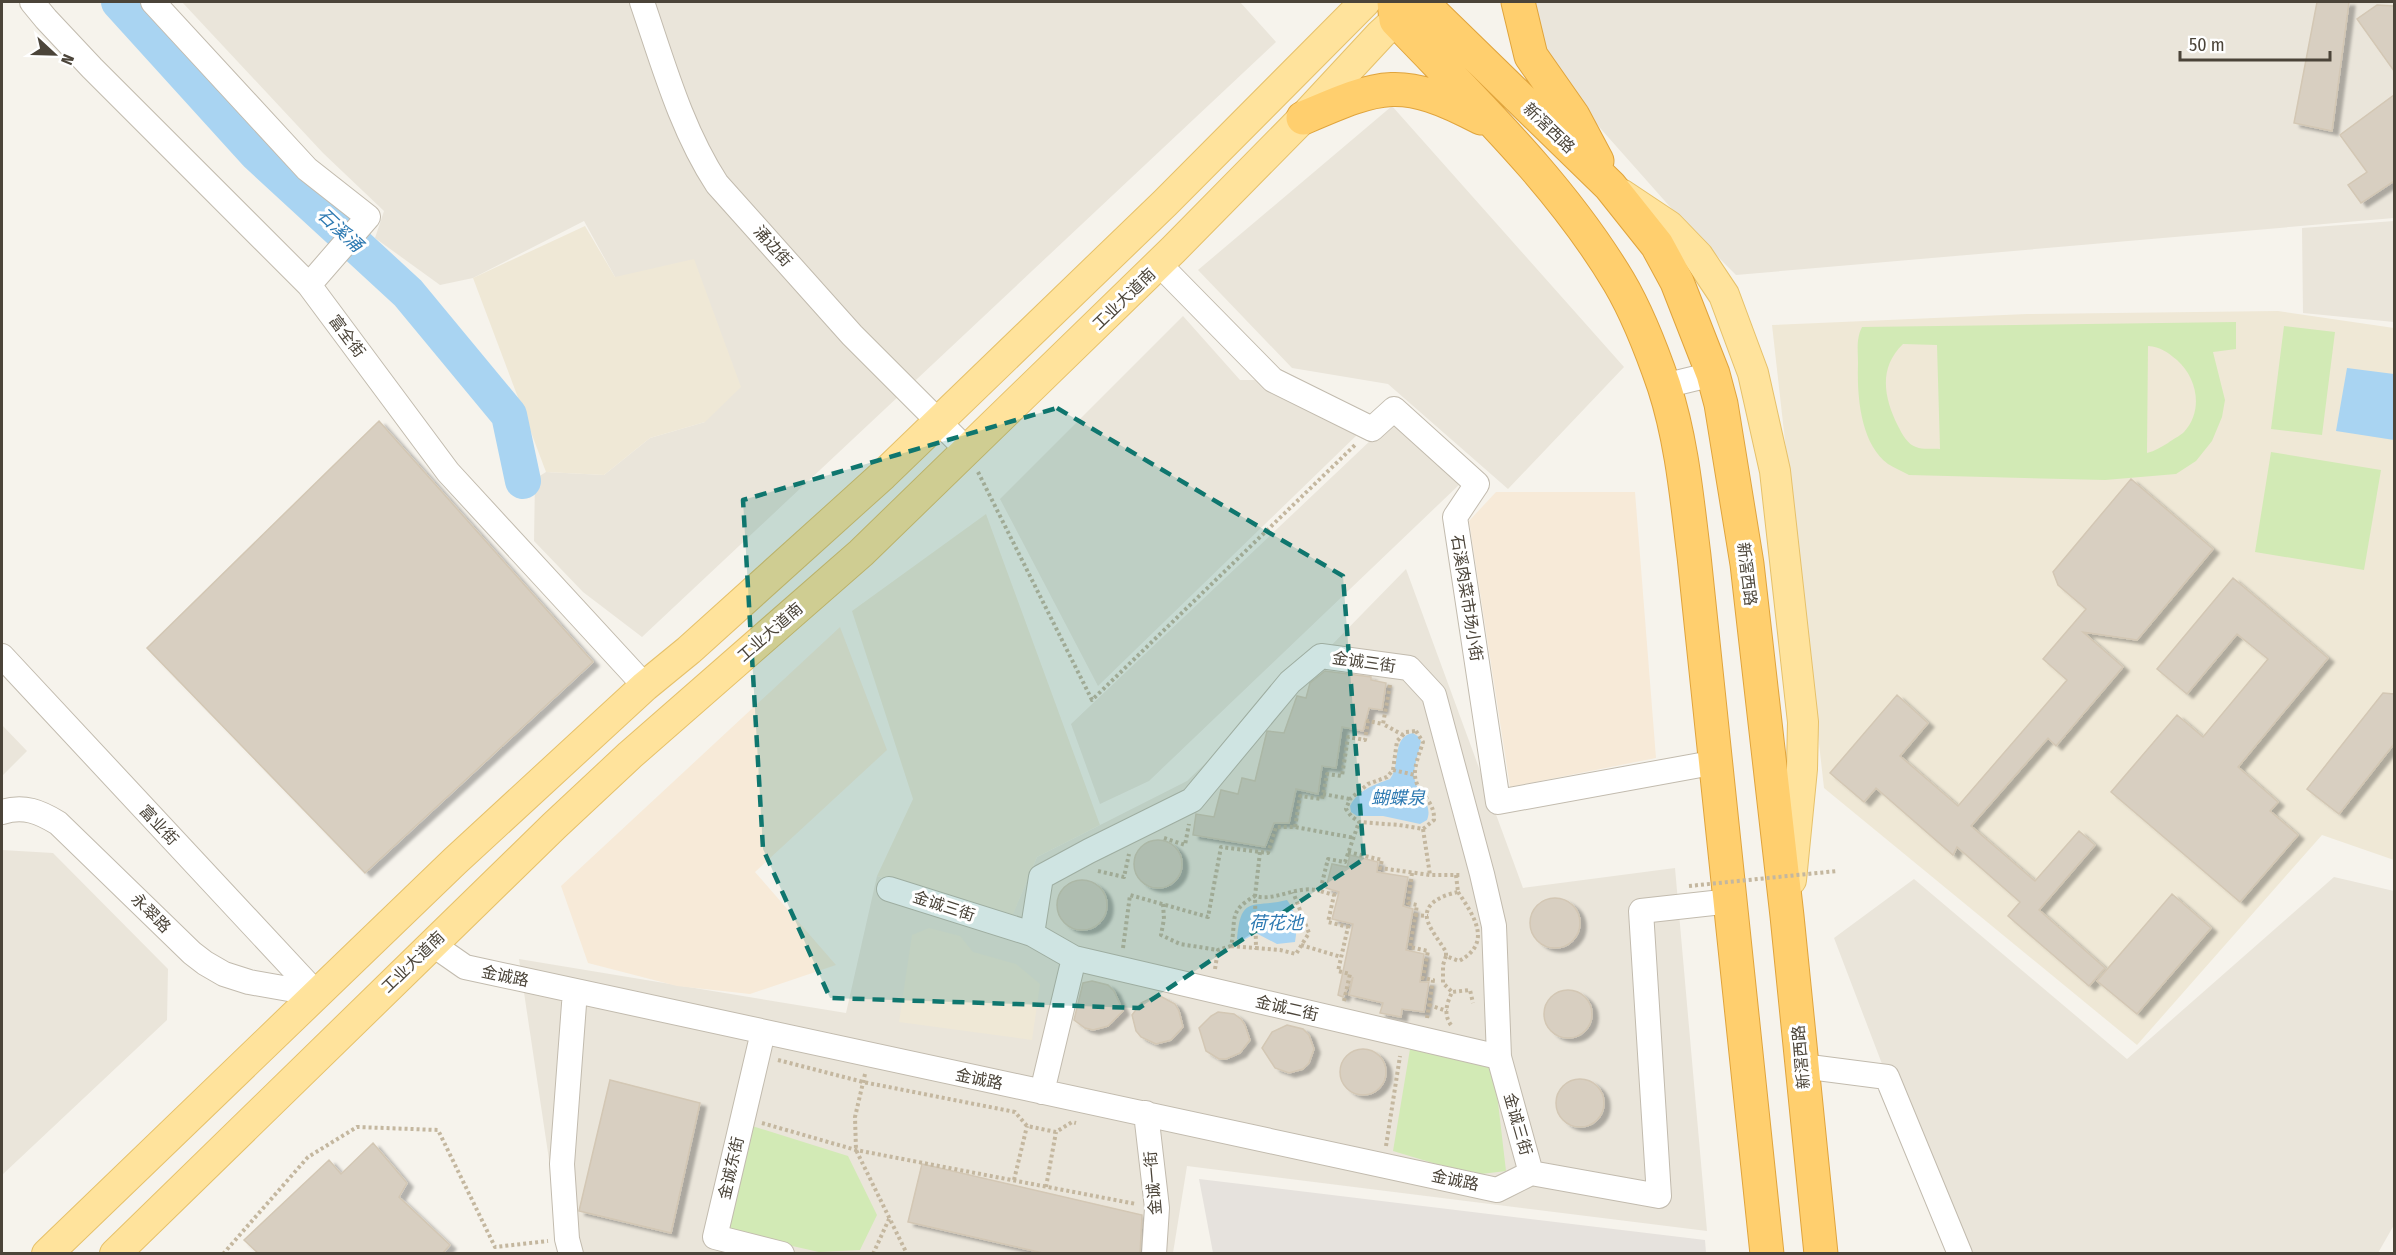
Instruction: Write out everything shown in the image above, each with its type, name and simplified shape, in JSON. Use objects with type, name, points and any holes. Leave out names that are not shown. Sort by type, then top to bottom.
[{"type":"highway","points":[[1518,2],[1531,56],[1547,82],[1573,116],[1610,186]]},
{"type":"highway","name":"新滘西路","points":[[1407,6],[1610,186],[1657,245],[1677,282],[1713,374],[1747,564],[1787,916],[1821,1254]]},
{"type":"highway","name":"新滘西路","points":[[1407,6],[1501,129],[1580,224],[1620,283],[1664,386],[1676,434],[1686,492],[1717,762],[1767,1254]]},
{"type":"highway","points":[[1303,118],[1359,94],[1383,89],[1398,89],[1421,92],[1442,100],[1501,129]]},
{"type":"main road","points":[[47,1254],[439,876],[645,686],[698,642],[940,421],[1165,203],[1365,2]]},
{"type":"main road","name":"工业大道南","points":[[115,1254],[348,1025],[630,755],[861,553],[1160,264],[1303,118],[1407,6]]},
{"type":"main road","points":[[1610,186],[1669,226],[1698,256],[1724,295],[1753,373],[1774,471],[1803,722],[1802,769],[1787,916]]},
{"type":"main road","points":[[317,994],[348,1025]]},
{"type":"main road","points":[[127,1177],[157,1212]]},
{"type":"street","name":"富全街","points":[[32,2],[92,68],[309,285],[448,472],[645,686]]},
{"type":"street","points":[[153,2],[307,170],[368,217],[309,285]]},
{"type":"street","name":"涌边街","points":[[642,2],[687,127],[702,161],[717,184],[852,335],[967,450]]},
{"type":"street","points":[[1160,264],[1273,380],[1372,429]]},
{"type":"street","points":[[1664,386],[1713,374]]},
{"type":"street","name":"石溪肉菜市场小街","points":[[1372,429],[1394,409],[1477,484],[1455,517],[1498,802],[1717,762]]},
{"type":"street","name":"富业街","points":[[2,656],[317,994]]},
{"type":"street","name":"金诚三街","points":[[1032,934],[1041,877],[1089,850],[1192,800],[1290,682],[1321,656],[1409,668],[1434,695],[1482,874],[1494,926],[1499,1057],[1531,1173]]},
{"type":"street","name":"永翠路","points":[[2,812],[26,808],[41,812],[58,824],[192,953],[215,969],[249,982],[317,994]]},
{"type":"street","name":"金诚三街","points":[[889,889],[1032,934],[1074,958]]},
{"type":"street","points":[[1531,1173],[1659,1196],[1641,912],[1731,901]]},
{"type":"street","name":"金诚路","points":[[432,944],[465,967],[575,991],[760,1044],[869,1056],[1146,1113],[1497,1190],[1531,1173]]},
{"type":"street","points":[[1042,1092],[1074,958]]},
{"type":"street","name":"金诚二街","points":[[1074,958],[1499,1057]]},
{"type":"street","points":[[569,1246],[562,1164],[575,991]]},
{"type":"street","name":"金诚东街","points":[[760,1044],[715,1237],[782,1254]]},
{"type":"street","points":[[1802,1066],[1887,1077],[1960,1254]]},
{"type":"street","name":"金诚一街","points":[[1146,1113],[1157,1208],[1154,1254]]},
{"type":"path","points":[[967,450],[1092,700],[1372,429]]},
{"type":"path","points":[[1383,724],[1394,666]]},
{"type":"path","points":[[1295,827],[1300,796],[1322,799],[1327,774],[1342,776],[1348,737],[1365,740],[1368,721],[1383,724],[1403,735]]},
{"type":"path","points":[[1416,730],[1423,742],[1414,775],[1420,791],[1434,810],[1434,820],[1423,829],[1359,822],[1346,810],[1350,799],[1368,784],[1387,777],[1393,771],[1397,741],[1403,735],[1416,730]]},
{"type":"path","points":[[1393,771],[1414,775]]},
{"type":"path","points":[[1323,794],[1350,799]]},
{"type":"path","points":[[1320,891],[1328,859],[1345,862],[1359,822]]},
{"type":"path","points":[[1120,969],[1130,895],[1208,917],[1221,847],[1268,853],[1276,827],[1295,827],[1355,838]]},
{"type":"path","points":[[1423,829],[1430,875]]},
{"type":"path","points":[[1256,948],[1255,896],[1260,852]]},
{"type":"path","points":[[1348,852],[1383,860],[1380,868],[1430,875],[1482,874]]},
{"type":"path","points":[[1689,886],[1837,870]]},
{"type":"path","points":[[1383,1165],[1413,1037],[1429,1005],[1433,980],[1424,978],[1428,951],[1410,947],[1417,905],[1408,903],[1412,873]]},
{"type":"path","points":[[1446,956],[1460,962],[1472,955],[1478,940],[1477,923],[1458,892],[1456,875]]},
{"type":"path","points":[[1231,946],[1234,917],[1239,905],[1255,896],[1264,899],[1309,888],[1334,895],[1328,922],[1348,927],[1338,971],[1350,974],[1339,1020]]},
{"type":"path","points":[[1163,904],[1164,919],[1161,935],[1180,944],[1218,950],[1231,946],[1280,950],[1296,954],[1309,933],[1293,892]]},
{"type":"path","points":[[1452,992],[1443,983],[1446,952],[1428,922],[1428,916],[1431,904],[1442,895],[1458,892]]},
{"type":"path","points":[[1415,915],[1428,916]]},
{"type":"path","points":[[1301,945],[1341,957]]},
{"type":"path","points":[[1210,990],[1218,950]]},
{"type":"path","points":[[1452,992],[1470,990],[1474,1005]]},
{"type":"path","points":[[1452,992],[1446,1005],[1447,1020],[1456,1033]]},
{"type":"path","points":[[1429,1005],[1447,1011]]},
{"type":"path","points":[[760,1044],[863,1082],[1015,1112],[1027,1126],[1056,1131],[1072,1122],[1083,1124]]},
{"type":"path","points":[[869,1056],[855,1117],[856,1150],[907,1254]]},
{"type":"path","points":[[743,1117],[856,1150],[1157,1208]]},
{"type":"path","points":[[1014,1180],[1027,1126]]},
{"type":"path","points":[[222,1254],[308,1157],[357,1127],[438,1130],[495,1247],[569,1246]]},
{"type":"path","points":[[1046,1187],[1056,1131]]},
{"type":"path","points":[[873,1254],[890,1218]]},
{"type":"highlighted area","points":[[1057,408],[1343,576],[1364,859],[1139,1008],[830,998],[763,849],[743,500]]},
{"type":"shaded area","points":[[182,2],[1240,2],[1276,42],[642,637],[583,592],[534,541],[535,479],[546,472],[604,475],[650,438],[705,422],[615,277],[584,221],[473,278],[440,285],[375,238],[384,211],[323,153]]},
{"type":"shaded area","points":[[1526,2],[2394,2],[2394,218],[1736,275],[1687,226],[1569,93],[1541,55]]},
{"type":"shaded area","points":[[1392,106],[1624,367],[1508,489],[1388,384],[1292,368],[1198,270]]},
{"type":"shaded area","points":[[2394,221],[2394,322],[2303,313],[2302,228]]},
{"type":"shaded area","points":[[585,226],[615,277],[694,259],[741,387],[705,422],[650,438],[604,475],[546,472],[473,278]]},
{"type":"shaded area","points":[[2278,311],[2394,328],[2394,860],[2322,835],[2137,1045],[1824,788],[1772,325],[2027,314]]},
{"type":"shaded area","points":[[1183,316],[1240,380],[1273,380],[1359,433],[1098,686],[1000,499]]},
{"type":"shaded area","points":[[1390,422],[1461,483],[1149,781],[1100,804],[1071,724]]},
{"type":"shaded area","points":[[1496,492],[1635,492],[1656,758],[1510,787],[1469,521]]},
{"type":"shaded area","points":[[986,514],[1100,825],[1037,857],[1011,919],[877,876],[913,799],[852,611]]},
{"type":"shaded area","points":[[1406,569],[1523,888],[1675,868],[1707,1231],[1187,1166],[1173,1253],[563,1253],[519,959],[846,1013],[877,876],[1011,918],[1037,857],[1187,781],[1290,682],[1321,656]]},
{"type":"shaded area","points":[[840,627],[887,750],[755,872],[836,965],[750,994],[677,986],[588,963],[561,886]]},
{"type":"shaded area","points":[[2,725],[27,751],[2,776]]},
{"type":"shaded area","points":[[2,850],[53,853],[168,969],[167,1020],[2,1175]]},
{"type":"shaded area","points":[[2334,877],[2394,891],[2394,1225],[2378,1253],[1969,1253],[1887,1077],[1834,938],[1914,879],[2127,1059]]},
{"type":"shaded area","points":[[929,928],[960,936],[973,952],[1016,964],[1040,984],[1032,1040],[899,1022],[912,935]]},
{"type":"shaded area","points":[[1199,1179],[1705,1240],[1706,1253],[1213,1253]]},
{"type":"green space","points":[[2236,322],[2236,349],[2213,352],[2225,400],[2222,417],[2212,441],[2196,461],[2176,474],[2105,480],[1909,475],[1888,464],[1879,455],[1866,431],[1858,390],[1858,345],[1862,327]],"holes":[[[1903,344],[1937,345],[1940,449],[1922,448],[1910,444],[1889,405],[1887,373],[1895,353]],[[2148,346],[2164,350],[2184,367],[2196,394],[2196,404],[2194,414],[2184,432],[2147,453]]]},
{"type":"green space","points":[[2284,326],[2335,332],[2322,435],[2271,429]]},
{"type":"green space","points":[[2271,452],[2381,470],[2364,570],[2255,552]]},
{"type":"green space","points":[[1410,1049],[1494,1068],[1506,1171],[1473,1175],[1393,1151]]},
{"type":"green space","points":[[749,1125],[848,1156],[877,1215],[860,1250],[819,1252],[721,1230]]},
{"type":"water","points":[[2347,368],[2394,374],[2394,440],[2336,431]]},
{"type":"water","name":"蝴蝶泉","points":[[1413,733],[1421,741],[1414,775],[1417,787],[1428,808],[1427,820],[1420,824],[1383,816],[1357,816],[1351,812],[1350,806],[1357,796],[1390,779],[1402,740]]},
{"type":"water","name":"荷花池","points":[[1287,900],[1296,920],[1295,942],[1277,944],[1256,933],[1242,941],[1237,939],[1245,909],[1257,904]]},
{"type":"building","points":[[2317,2],[2349,2],[2332,131],[2294,123]]},
{"type":"building","points":[[2377,5],[2394,6],[2394,71],[2357,19]]},
{"type":"building","points":[[2394,95],[2394,181],[2361,203],[2348,185],[2367,172],[2340,135]]},
{"type":"building","points":[[379,421],[593,662],[365,873],[147,648]]},
{"type":"building","points":[[2131,479],[2213,549],[2137,640],[2083,632],[2123,667],[2056,746],[2048,738],[1971,826],[2035,881],[2079,831],[2095,845],[2039,910],[2105,968],[2089,986],[2008,916],[2020,902],[1957,847],[1953,855],[1876,788],[1864,802],[1830,773],[1897,695],[1928,723],[1900,756],[1958,806],[2067,680],[2043,659],[2086,609],[2058,585],[2053,572]]},
{"type":"building","points":[[2233,578],[2328,658],[2238,767],[2278,802],[2270,811],[2298,835],[2240,902],[2111,792],[2177,715],[2203,737],[2268,659],[2237,634],[2187,694],[2157,669]]},
{"type":"building","points":[[1325,671],[1371,677],[1371,680],[1386,683],[1382,710],[1369,708],[1363,731],[1342,727],[1336,768],[1322,766],[1318,794],[1296,789],[1289,823],[1274,823],[1265,847],[1193,835],[1196,814],[1214,817],[1221,790],[1238,794],[1242,778],[1255,781],[1267,731],[1284,733],[1297,696],[1306,698],[1310,683]]},
{"type":"building","points":[[2383,693],[2394,694],[2394,744],[2339,814],[2307,789]]},
{"type":"building","points":[[1153,840],[1163,840],[1175,847],[1182,859],[1182,869],[1175,881],[1163,888],[1153,888],[1138,877],[1134,869],[1134,859],[1145,844]]},
{"type":"building","points":[[1350,855],[1378,862],[1377,872],[1408,877],[1403,906],[1413,909],[1406,950],[1424,954],[1420,982],[1429,982],[1424,1012],[1402,1009],[1401,1017],[1380,1013],[1383,1003],[1349,995],[1353,977],[1343,997],[1338,995],[1353,924],[1332,919],[1339,892],[1326,888],[1332,864],[1347,867]]},
{"type":"building","points":[[1082,880],[1091,882],[1102,891],[1107,905],[1105,914],[1096,925],[1082,930],[1073,928],[1062,919],[1057,905],[1059,896],[1068,885]]},
{"type":"building","points":[[2172,894],[2211,928],[2137,1014],[2097,981]]},
{"type":"building","points":[[1550,898],[1560,898],[1573,905],[1580,918],[1580,928],[1573,941],[1560,948],[1550,948],[1541,944],[1534,937],[1530,928],[1530,918],[1534,909],[1541,902]]},
{"type":"building","points":[[1092,981],[1108,985],[1114,991],[1123,1011],[1108,1026],[1093,1030],[1085,1028],[1074,1020],[1083,983]]},
{"type":"building","points":[[1563,990],[1573,990],[1585,997],[1592,1009],[1592,1019],[1585,1031],[1573,1038],[1563,1038],[1548,1027],[1544,1019],[1544,1009],[1555,994]]},
{"type":"building","points":[[1155,996],[1175,1004],[1183,1027],[1171,1040],[1156,1044],[1141,1037],[1136,1031],[1132,1015],[1141,1003]]},
{"type":"building","points":[[1218,1012],[1234,1014],[1241,1019],[1250,1040],[1240,1053],[1226,1059],[1219,1059],[1206,1051],[1199,1028]]},
{"type":"building","points":[[1287,1025],[1303,1029],[1309,1035],[1314,1049],[1309,1063],[1303,1069],[1289,1073],[1275,1068],[1262,1048],[1272,1032]]},
{"type":"building","points":[[1363,1049],[1379,1056],[1386,1072],[1379,1088],[1363,1095],[1347,1088],[1340,1072],[1347,1056]]},
{"type":"building","points":[[1575,1079],[1585,1079],[1600,1089],[1604,1103],[1600,1117],[1594,1123],[1585,1127],[1575,1127],[1560,1117],[1556,1108],[1556,1098],[1566,1083]]},
{"type":"building","points":[[610,1080],[700,1103],[671,1233],[579,1211]]},
{"type":"building","points":[[373,1143],[407,1183],[399,1197],[450,1245],[442,1254],[259,1254],[244,1240],[329,1160],[341,1174]]},
{"type":"building","points":[[922,1164],[1142,1215],[1140,1254],[1047,1254],[908,1222]]},
{"type":"waterway","name":"石溪涌","points":[[119,2],[256,153],[408,293],[509,415],[523,481]]}]
